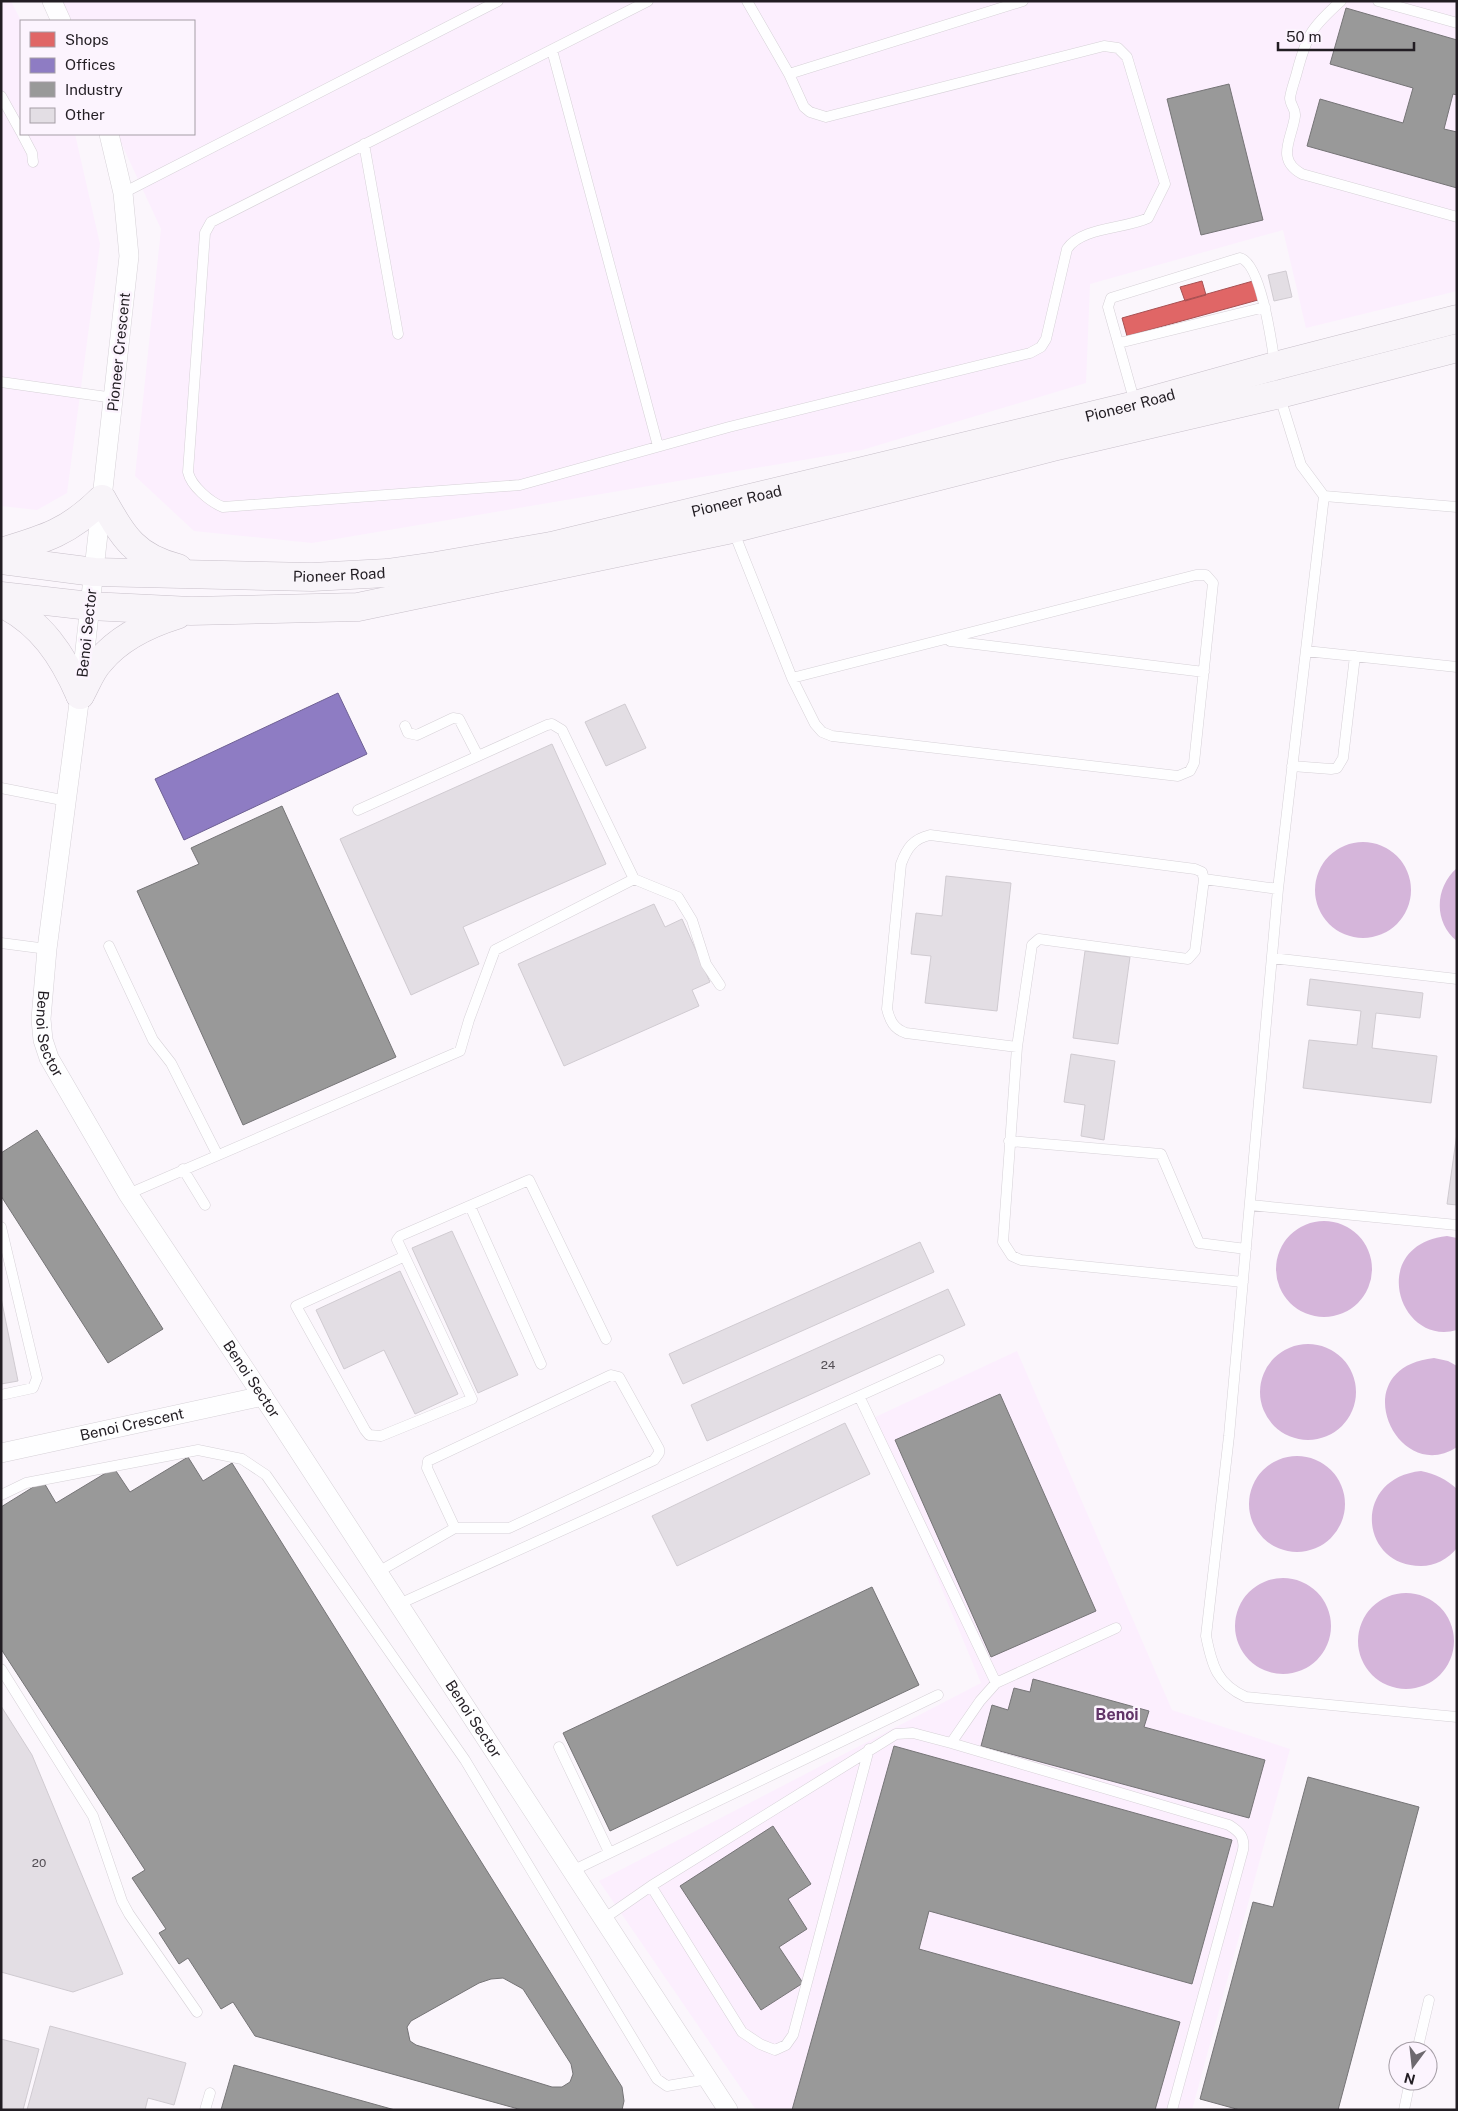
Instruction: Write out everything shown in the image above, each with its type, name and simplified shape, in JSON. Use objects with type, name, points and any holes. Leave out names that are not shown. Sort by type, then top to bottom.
[{"type":"main road","name":"Pioneer Road","points":[[1,596],[90,606],[191,611],[358,607],[1138,416],[1277,380],[1457,319]]},
{"type":"main road","name":"Pioneer Road","points":[[1277,380],[1457,348]]},
{"type":"main road","points":[[1,552],[62,531],[73,525],[102,499],[136,550],[156,562],[212,574]]},
{"type":"main road","name":"Pioneer Road","points":[[1,560],[94,572],[312,577],[387,573],[722,518]]},
{"type":"main road","points":[[1,603],[15,610],[34,624],[55,647],[80,695]]},
{"type":"main road","points":[[80,695],[99,661],[129,635],[151,623],[191,611]]},
{"type":"street","points":[[52,1],[61,20]]},
{"type":"street","name":"Pioneer Crescent","points":[[94,572],[129,256],[122,194],[109,135]]},
{"type":"street","name":"Benoi Sector","points":[[94,572],[67,801],[47,949],[41,1018],[43,1040],[48,1058],[128,1194],[263,1396],[602,1920],[728,2110]]},
{"type":"street","name":"Benoi Crescent","points":[[1,1453],[263,1396]]},
{"type":"lane","points":[[122,194],[498,1]]},
{"type":"lane","points":[[648,1],[211,222],[207,227],[188,472],[193,483],[213,502],[223,507],[520,484],[658,446],[1030,353],[1040,347],[1046,339],[1068,249],[1072,241],[1085,235],[1148,218],[1164,190],[1165,184],[1127,56],[1118,48],[1104,46],[826,117],[810,112],[804,107],[789,74],[747,1]]},
{"type":"lane","points":[[789,74],[1023,1]]},
{"type":"lane","points":[[1341,1],[1316,23],[1304,45],[1290,98],[1295,116],[1287,147],[1287,159],[1292,168],[1302,174],[1457,217]]},
{"type":"lane","points":[[1378,1],[1457,23]]},
{"type":"lane","points":[[552,50],[658,446]]},
{"type":"lane","points":[[1,96],[20,129]]},
{"type":"lane","points":[[23,135],[32,152],[33,162]]},
{"type":"lane","points":[[364,144],[398,334]]},
{"type":"lane","points":[[1138,416],[1108,307],[1111,298],[1240,258],[1246,259],[1251,266],[1265,307],[1277,380],[1301,465],[1324,496],[1278,890],[1229,1436],[1206,1636],[1211,1664],[1229,1689],[1246,1697],[1457,1718]]},
{"type":"lane","points":[[1119,343],[1265,307]]},
{"type":"lane","points":[[1,382],[114,398]]},
{"type":"lane","points":[[1324,496],[1457,507]]},
{"type":"lane","points":[[722,518],[792,678],[815,724],[822,732],[832,736],[1178,776],[1190,771],[1194,763],[1214,590],[1213,583],[1206,576],[1196,575],[792,678]]},
{"type":"lane","points":[[943,640],[1204,672]]},
{"type":"lane","points":[[1306,651],[1457,667]]},
{"type":"lane","points":[[1292,766],[1332,770],[1340,765],[1343,758],[1355,656]]},
{"type":"lane","points":[[405,726],[408,733],[417,735],[453,718],[459,719],[478,756]]},
{"type":"lane","points":[[358,810],[547,725],[558,727],[562,730],[634,879],[678,897],[692,920],[706,964],[720,985]]},
{"type":"lane","points":[[1,788],[67,801]]},
{"type":"lane","points":[[1016,1047],[906,1032],[899,1030],[889,1018],[887,1009],[901,864],[910,844],[919,838],[930,835],[1195,869],[1202,872],[1204,879],[1195,951],[1188,959],[1039,939],[1034,941],[1030,952],[1016,1047],[1002,1233],[1006,1249],[1012,1256],[1021,1260],[1243,1282]]},
{"type":"lane","points":[[128,1194],[460,1050],[495,950],[634,879]]},
{"type":"lane","points":[[1204,879],[1278,890]]},
{"type":"lane","points":[[1,943],[47,949]]},
{"type":"lane","points":[[109,946],[153,1040],[172,1063],[217,1154]]},
{"type":"lane","points":[[1272,958],[1457,978]]},
{"type":"lane","points":[[1009,1141],[1161,1154],[1199,1243],[1246,1249]]},
{"type":"lane","points":[[183,1169],[205,1205]]},
{"type":"lane","points":[[403,1257],[296,1306],[365,1430],[375,1436],[472,1399],[396,1242],[400,1236],[529,1180],[606,1339]]},
{"type":"lane","points":[[1250,1205],[1457,1225]]},
{"type":"lane","points":[[470,1206],[541,1364]]},
{"type":"lane","points":[[1,1227],[37,1378],[33,1388],[1,1395]]},
{"type":"lane","points":[[399,1604],[939,1360]]},
{"type":"lane","points":[[378,1572],[455,1528],[509,1528],[654,1460],[659,1453],[658,1449],[619,1377],[611,1375],[428,1461],[427,1468],[455,1528]]},
{"type":"lane","points":[[859,1396],[996,1683]]},
{"type":"lane","points":[[1,1496],[26,1482],[198,1450],[242,1458],[266,1475],[465,1760],[657,2079],[667,2086],[708,2079]]},
{"type":"lane","points":[[951,1743],[980,1701],[996,1683],[1116,1628]]},
{"type":"lane","points":[[1,1669],[93,1816],[122,1901],[129,1914],[197,2012]]},
{"type":"lane","points":[[572,1871],[938,1695]]},
{"type":"lane","points":[[602,1920],[651,1886],[896,1734],[913,1733],[951,1743],[1229,1825],[1239,1831],[1244,1840],[1172,2110]]},
{"type":"lane","points":[[559,1747],[609,1852]]},
{"type":"lane","points":[[651,1886],[742,2032],[760,2044],[776,2050],[786,2045],[793,2035],[870,1749]]},
{"type":"lane","points":[[1419,2041],[1429,2000]]},
{"type":"lane","points":[[1404,2110],[1408,2091]]},
{"type":"lane","points":[[206,2110],[210,2093]]},
{"type":"shaded area","points":[[1,1],[11,1],[20,20],[20,135],[75,135],[100,244],[67,493],[37,510],[1,506]]},
{"type":"shaded area","points":[[56,1],[1457,1],[1457,291],[1306,328],[1283,230],[1090,284],[1086,383],[862,450],[312,543],[194,531],[135,476],[161,229],[117,135],[195,135],[195,20],[66,20]]},
{"type":"shaded area","points":[[1363,842],[1381,846],[1397,856],[1407,872],[1411,890],[1407,908],[1397,924],[1381,934],[1363,938],[1345,934],[1329,924],[1319,908],[1315,890],[1319,872],[1329,856],[1345,846]]},
{"type":"shaded area","points":[[1457,868],[1457,941],[1444,924],[1440,904],[1444,885]]},
{"type":"shaded area","points":[[1324,1221],[1342,1225],[1358,1235],[1368,1251],[1372,1269],[1368,1287],[1358,1303],[1342,1313],[1324,1317],[1306,1313],[1290,1303],[1280,1287],[1276,1269],[1280,1251],[1290,1235],[1306,1225]]},
{"type":"shaded area","points":[[1447,1236],[1457,1238],[1457,1330],[1436,1331],[1419,1324],[1407,1310],[1400,1293],[1399,1274],[1407,1257],[1422,1243]]},
{"type":"shaded area","points":[[1308,1344],[1326,1348],[1342,1358],[1352,1374],[1356,1392],[1352,1410],[1342,1426],[1326,1436],[1308,1440],[1290,1436],[1274,1426],[1264,1410],[1260,1392],[1264,1374],[1274,1358],[1290,1348]]},
{"type":"shaded area","points":[[1017,1351],[1172,1710],[1290,1749],[1192,2110],[756,2110],[599,1881],[981,1683],[871,1419]]},
{"type":"shaded area","points":[[1434,1358],[1448,1361],[1457,1366],[1457,1447],[1435,1455],[1415,1451],[1399,1439],[1388,1421],[1385,1401],[1390,1382],[1406,1366]]},
{"type":"shaded area","points":[[1297,1456],[1315,1460],[1331,1470],[1341,1486],[1345,1504],[1341,1522],[1331,1538],[1315,1548],[1297,1552],[1279,1548],[1263,1538],[1253,1522],[1249,1504],[1253,1486],[1263,1470],[1279,1460]]},
{"type":"shaded area","points":[[1421,1471],[1440,1477],[1457,1489],[1457,1548],[1441,1561],[1421,1566],[1400,1562],[1385,1552],[1376,1538],[1372,1521],[1374,1504],[1383,1489],[1399,1477]]},
{"type":"shaded area","points":[[1283,1578],[1301,1582],[1317,1592],[1327,1608],[1331,1626],[1327,1644],[1317,1660],[1301,1670],[1283,1674],[1265,1670],[1249,1660],[1239,1644],[1235,1626],[1239,1608],[1249,1592],[1265,1582]]},
{"type":"shaded area","points":[[1406,1593],[1424,1597],[1440,1607],[1450,1623],[1454,1641],[1450,1659],[1440,1675],[1424,1685],[1406,1689],[1388,1685],[1372,1675],[1362,1659],[1358,1641],[1362,1623],[1372,1607],[1388,1597]]},
{"type":"building: Shops","points":[[1202,281],[1206,295],[1185,301],[1180,287]]},
{"type":"building: Shops","points":[[1253,281],[1258,300],[1127,336],[1122,318]]},
{"type":"building: Offices","points":[[338,693],[367,754],[184,840],[155,779]]},
{"type":"building: Industry","points":[[1346,8],[1457,40],[1457,95],[1453,94],[1444,129],[1457,132],[1457,188],[1307,146],[1320,99],[1403,123],[1413,88],[1330,64]]},
{"type":"building: Industry","points":[[1229,84],[1263,220],[1201,235],[1167,99]]},
{"type":"building: Industry","points":[[282,806],[396,1057],[243,1125],[137,891],[199,864],[191,848]]},
{"type":"building: Industry","points":[[37,1130],[163,1329],[108,1363],[1,1196],[1,1153]]},
{"type":"building: Industry","points":[[1000,1394],[1096,1611],[991,1657],[895,1440]]},
{"type":"building: Industry","points":[[188,1457],[203,1481],[232,1463],[622,2087],[624,2101],[622,2110],[522,2110],[255,2036],[233,2002],[221,2009],[188,1958],[179,1964],[159,1933],[166,1929],[132,1878],[145,1870],[1,1649],[1,1507],[43,1481],[56,1503],[114,1468],[130,1492]],"holes":[[[503,1978],[523,1989],[571,2064],[573,2074],[570,2082],[562,2087],[552,2087],[416,2045],[410,2041],[407,2027],[411,2021],[479,1983]]]},
{"type":"building: Industry","points":[[872,1587],[919,1685],[610,1831],[563,1733]]},
{"type":"building: Industry","points":[[1033,1679],[1149,1711],[1144,1727],[1265,1760],[1249,1818],[981,1746],[992,1705],[1008,1710],[1014,1688],[1030,1692]]},
{"type":"building: Industry","points":[[894,1746],[1232,1840],[1192,1984],[929,1911],[919,1949],[1180,2022],[1155,2110],[792,2110]]},
{"type":"building: Industry","points":[[1308,1777],[1419,1807],[1338,2110],[1240,2110],[1200,2099],[1253,1902],[1273,1907]]},
{"type":"building: Industry","points":[[773,1826],[811,1884],[788,1899],[807,1929],[779,1947],[803,1983],[761,2010],[680,1886]]},
{"type":"building: Industry","points":[[234,2065],[395,2110],[221,2110]]},
{"type":"building: Other","points":[[1286,271],[1292,297],[1274,301],[1268,275]]},
{"type":"building: Other","points":[[625,704],[646,748],[606,766],[585,722]]},
{"type":"building: Other","points":[[552,744],[606,864],[463,927],[479,964],[411,995],[340,839]]},
{"type":"building: Other","points":[[946,876],[1011,883],[997,1011],[925,1003],[931,956],[911,954],[916,913],[942,916]]},
{"type":"building: Other","points":[[654,904],[665,927],[682,919],[710,982],[692,990],[699,1006],[564,1066],[518,964]]},
{"type":"building: Other","points":[[1085,951],[1130,957],[1118,1044],[1073,1038]]},
{"type":"building: Other","points":[[1310,979],[1423,993],[1420,1018],[1376,1013],[1372,1048],[1437,1056],[1431,1103],[1303,1088],[1309,1040],[1357,1045],[1361,1011],[1307,1005]]},
{"type":"building: Other","points":[[1071,1054],[1115,1061],[1104,1140],[1081,1136],[1085,1105],[1064,1102]]},
{"type":"building: Other","points":[[1457,1133],[1457,1205],[1447,1204]]},
{"type":"building: Other","points":[[452,1231],[518,1375],[478,1393],[412,1248]]},
{"type":"building: Other","points":[[920,1242],[934,1272],[683,1384],[669,1354]]},
{"type":"building: Other","points":[[400,1271],[458,1394],[415,1414],[384,1350],[344,1369],[316,1310]]},
{"type":"building: Other","points":[[948,1289],[965,1325],[707,1441],[691,1405]]},
{"type":"building: Other","points":[[1,1298],[18,1381],[1,1384]]},
{"type":"building: Other","points":[[845,1423],[870,1474],[677,1566],[652,1516]]},
{"type":"building: Other","points":[[1,1706],[32,1755],[123,1974],[73,1992],[1,1972]]},
{"type":"building: Other","points":[[50,2026],[186,2063],[174,2105],[148,2098],[145,2110],[27,2110]]},
{"type":"building: Other","points":[[1,2039],[39,2049],[23,2110],[1,2110]]},
{"type":"district","name":"Benoi","points":[[1117,1714]]}]
